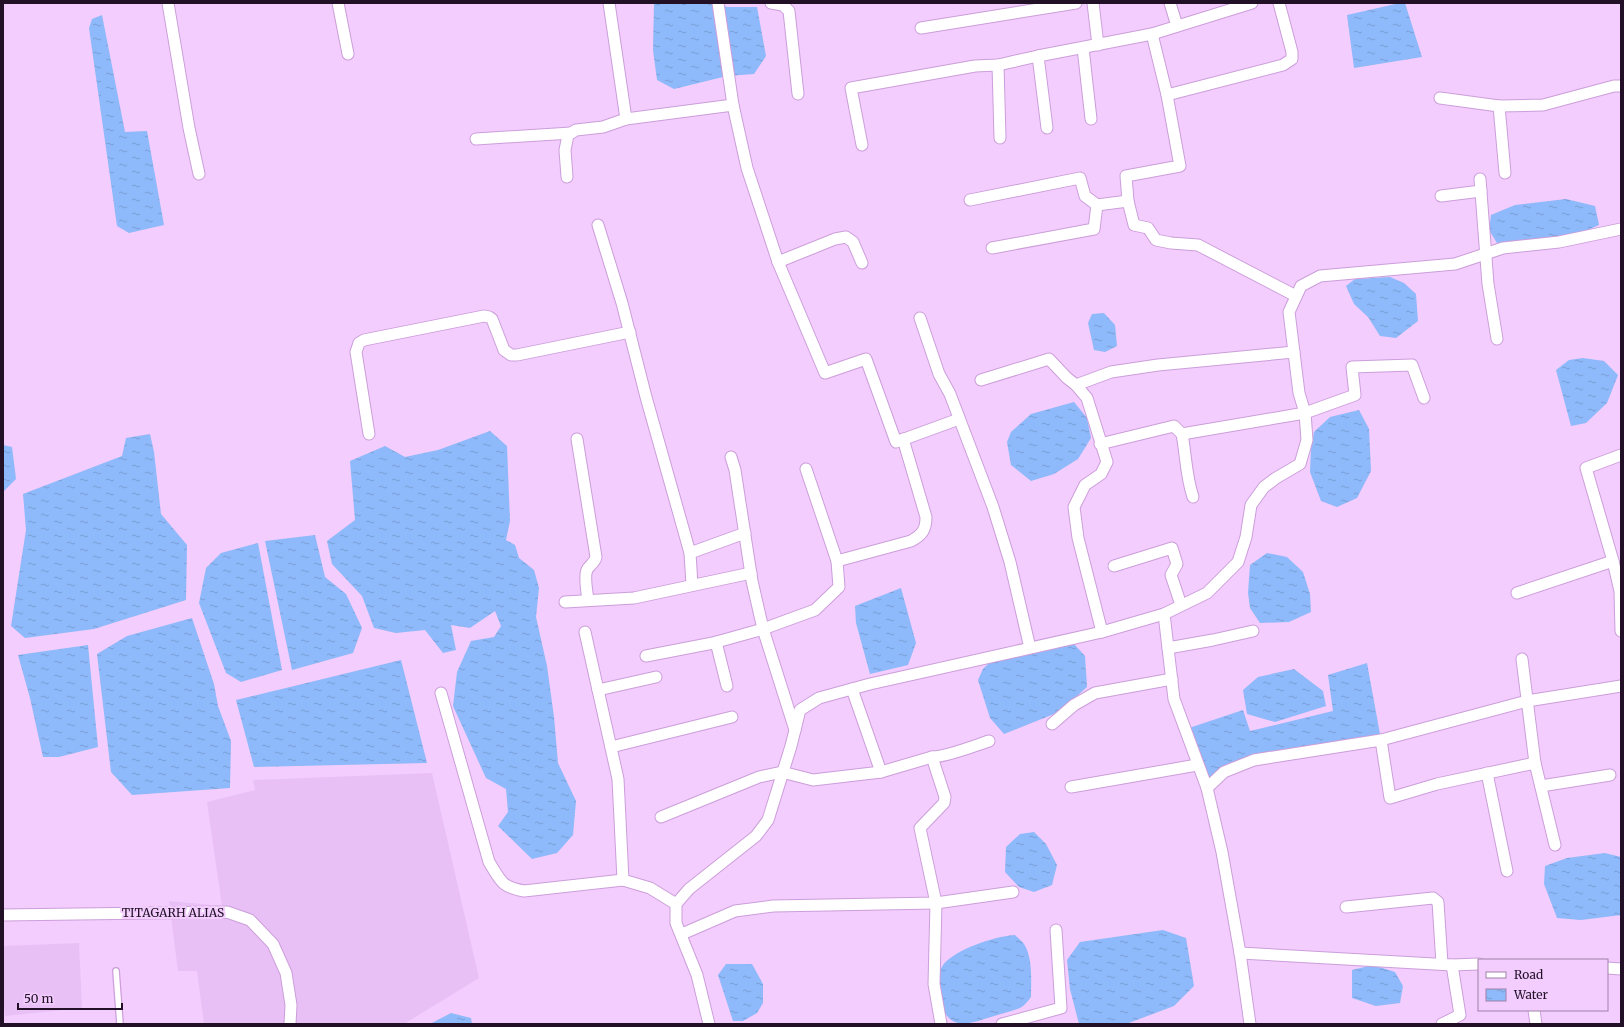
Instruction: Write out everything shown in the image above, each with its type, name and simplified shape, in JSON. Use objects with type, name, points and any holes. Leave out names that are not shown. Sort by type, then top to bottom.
[{"type":"street","points":[[168,3],[189,128],[199,174]]},
{"type":"street","points":[[338,3],[348,54]]},
{"type":"street","points":[[609,3],[626,119]]},
{"type":"street","points":[[718,3],[733,105],[747,168],[778,262],[826,373],[866,359],[896,442],[960,419]]},
{"type":"street","points":[[771,3],[784,5],[789,11],[798,94]]},
{"type":"street","points":[[921,28],[1076,3]]},
{"type":"street","points":[[1093,3],[1098,45]]},
{"type":"street","points":[[1170,3],[1177,26]]},
{"type":"street","points":[[862,145],[851,88],[975,66],[998,65],[1152,34],[1252,3]]},
{"type":"street","points":[[1167,95],[1283,65],[1292,59],[1292,52],[1279,3]]},
{"type":"street","points":[[1152,34],[1167,95],[1180,166],[1126,176],[1128,201],[1134,225],[1148,228],[1156,240],[1170,243],[1198,245],[1296,296]]},
{"type":"street","points":[[1083,48],[1091,119]]},
{"type":"street","points":[[1038,56],[1047,128]]},
{"type":"street","points":[[998,65],[1000,138]]},
{"type":"street","points":[[1440,98],[1499,106],[1543,105],[1614,86],[1621,86]]},
{"type":"street","points":[[567,177],[565,150],[566,138],[576,130],[613,125],[626,119],[733,105]]},
{"type":"street","points":[[1499,106],[1505,173]]},
{"type":"street","points":[[476,139],[571,133]]},
{"type":"street","points":[[970,200],[1080,178],[1085,196],[1097,205],[1128,201]]},
{"type":"street","points":[[1480,179],[1488,284],[1497,339]]},
{"type":"street","points":[[1441,196],[1481,191]]},
{"type":"street","points":[[992,248],[1094,229],[1097,205]]},
{"type":"street","points":[[598,225],[630,332],[646,397],[690,553],[692,585]]},
{"type":"street","points":[[709,1024],[697,975],[682,934],[676,923],[676,904],[689,889],[756,836],[768,820],[791,746],[800,710],[819,698],[852,689],[1102,632],[1164,614],[1207,593],[1238,562],[1246,537],[1251,505],[1264,487],[1300,464],[1307,440],[1305,413],[1299,393],[1289,312],[1301,286],[1320,276],[1455,264],[1503,248],[1559,242],[1621,229]]},
{"type":"street","points":[[778,262],[835,239],[846,237],[853,242],[862,263]]},
{"type":"street","points":[[369,434],[356,352],[359,343],[364,340],[484,316],[492,319],[504,350],[511,355],[630,332]]},
{"type":"street","points":[[920,318],[939,374],[950,394],[993,508],[1010,562],[1030,648]]},
{"type":"street","points":[[1076,385],[1111,372],[1158,365],[1294,352]]},
{"type":"street","points":[[981,380],[1049,359],[1087,398],[1100,444],[1107,462],[1101,474],[1085,485],[1074,507],[1078,538],[1102,632]]},
{"type":"street","points":[[1182,434],[1305,413],[1355,395],[1352,367],[1412,365],[1424,398]]},
{"type":"street","points":[[1100,444],[1174,426],[1182,434],[1186,453],[1189,484],[1193,497]]},
{"type":"street","points":[[577,439],[596,557],[595,561],[587,569],[586,574],[588,600]]},
{"type":"street","points":[[837,562],[911,541],[921,535],[926,527],[926,517],[903,439]]},
{"type":"street","points":[[1621,455],[1586,468],[1620,591],[1621,631]]},
{"type":"street","points":[[731,457],[735,470],[751,573],[763,629],[795,730]]},
{"type":"street","points":[[646,656],[716,642],[763,629],[815,610],[839,588],[837,562],[806,470]]},
{"type":"street","points":[[690,553],[745,533]]},
{"type":"street","points":[[1114,566],[1172,548],[1177,564],[1171,576],[1181,606]]},
{"type":"street","points":[[1517,593],[1613,562]]},
{"type":"street","points":[[565,602],[634,598],[751,573]]},
{"type":"street","points":[[1164,614],[1174,699],[1197,765],[1207,788],[1222,852],[1240,952],[1250,1024]]},
{"type":"street","points":[[1168,648],[1252,631]]},
{"type":"street","points":[[585,632],[618,779],[622,880]]},
{"type":"street","points":[[716,642],[727,686]]},
{"type":"street","points":[[1522,659],[1535,763],[1555,845]]},
{"type":"street","points":[[598,690],[656,677]]},
{"type":"street","points":[[1052,724],[1074,705],[1095,693],[1172,679]]},
{"type":"street","points":[[1207,788],[1224,772],[1254,760],[1381,740],[1527,701],[1621,686]]},
{"type":"street","points":[[852,689],[881,772]]},
{"type":"street","points":[[441,693],[489,862],[502,884],[512,889],[524,891],[622,880],[650,888],[676,904]]},
{"type":"street","points":[[611,747],[732,717]]},
{"type":"street","points":[[1381,740],[1390,798],[1437,784],[1535,763]]},
{"type":"street","points":[[661,816],[759,777],[782,772],[813,780],[881,772],[932,757],[940,757],[989,741]]},
{"type":"street","points":[[932,757],[945,797],[944,803],[920,828],[936,903],[934,984],[941,1024]]},
{"type":"street","points":[[1071,787],[1197,765]]},
{"type":"street","points":[[1487,773],[1507,871]]},
{"type":"street","points":[[1541,786],[1610,775]]},
{"type":"street","points":[[682,934],[736,911],[773,906],[936,903],[1013,892]]},
{"type":"street","points":[[1346,907],[1434,898],[1438,902],[1447,964],[1460,1015],[1442,1024]]},
{"type":"street","name":"TITAGARH ALIAS","points":[[3,915],[227,912],[250,920],[273,944],[286,973],[291,1005],[290,1024]]},
{"type":"street","points":[[1002,1024],[1061,1008],[1056,930]]},
{"type":"street","points":[[1240,952],[1447,964],[1478,964]]},
{"type":"street","points":[[1608,968],[1621,969]]},
{"type":"street","points":[[1534,1011],[1536,1024]]},
{"type":"lane","points":[[116,971],[120,1024]]},
{"type":"shaded area","points":[[432,773],[479,978],[404,1024],[204,1024],[197,971],[178,971],[169,901],[222,906],[207,802],[255,790],[253,780]]},
{"type":"shaded area","points":[[79,943],[82,1008],[5,1016],[3,997],[3,946]]},
{"type":"water","points":[[654,3],[717,3],[727,7],[757,7],[766,56],[754,74],[727,76],[674,89],[657,80],[653,50]]},
{"type":"water","points":[[1405,3],[1422,57],[1354,68],[1347,15]]},
{"type":"water","points":[[102,15],[125,132],[147,131],[164,225],[129,233],[117,226],[89,28],[92,19]]},
{"type":"water","points":[[1566,199],[1595,206],[1599,225],[1574,236],[1497,243],[1489,230],[1491,215],[1515,205]]},
{"type":"water","points":[[1390,277],[1404,283],[1416,294],[1418,321],[1396,338],[1380,336],[1368,317],[1354,304],[1346,286],[1355,279]]},
{"type":"water","points":[[1104,313],[1115,325],[1117,346],[1105,352],[1094,350],[1088,323],[1092,314]]},
{"type":"water","points":[[1583,358],[1604,361],[1618,375],[1607,403],[1586,423],[1571,426],[1556,370],[1569,360]]},
{"type":"water","points":[[1074,402],[1087,418],[1091,438],[1078,459],[1054,474],[1031,481],[1011,465],[1007,442],[1011,432],[1031,414]]},
{"type":"water","points":[[1359,410],[1369,429],[1371,471],[1357,498],[1337,507],[1321,501],[1310,472],[1314,432],[1330,417]]},
{"type":"water","points":[[490,431],[507,446],[510,521],[506,540],[515,545],[519,558],[534,570],[539,588],[536,617],[547,666],[554,717],[558,763],[576,801],[573,835],[557,853],[532,859],[498,826],[508,812],[506,789],[486,778],[453,706],[457,672],[471,641],[494,637],[501,626],[495,611],[470,628],[451,625],[456,650],[443,653],[425,630],[396,633],[374,628],[362,596],[332,564],[327,541],[355,520],[350,461],[385,446],[405,457],[438,450]]},
{"type":"water","points":[[150,434],[154,452],[161,514],[187,545],[186,600],[94,629],[25,638],[11,626],[26,530],[23,494],[122,456],[126,438]]},
{"type":"water","points":[[3,445],[12,447],[16,479],[3,492]]},
{"type":"water","points":[[315,535],[325,577],[346,594],[362,628],[353,653],[292,670],[265,541]]},
{"type":"water","points":[[258,543],[282,670],[241,682],[226,673],[199,603],[206,568],[221,553]]},
{"type":"water","points":[[1267,553],[1287,557],[1303,572],[1310,594],[1311,612],[1289,622],[1260,623],[1250,608],[1248,593],[1250,565]]},
{"type":"water","points":[[901,588],[916,643],[908,665],[870,674],[856,623],[855,606]]},
{"type":"water","points":[[192,618],[214,684],[218,706],[231,741],[230,788],[132,795],[111,772],[97,654],[127,636]]},
{"type":"water","points":[[1074,644],[1085,656],[1087,687],[1059,712],[1004,734],[990,718],[978,680],[983,669],[989,663]]},
{"type":"water","points":[[88,645],[98,747],[59,757],[43,757],[30,698],[18,655]]},
{"type":"water","points":[[401,660],[427,763],[254,767],[236,700]]},
{"type":"water","points":[[1367,663],[1380,734],[1266,755],[1208,781],[1189,728],[1243,710],[1250,731],[1333,711],[1328,675]]},
{"type":"water","points":[[1294,669],[1323,691],[1326,706],[1275,722],[1247,714],[1243,690],[1258,677]]},
{"type":"water","points":[[1034,832],[1046,844],[1057,865],[1052,885],[1034,892],[1019,887],[1005,872],[1006,847],[1020,834]]},
{"type":"water","points":[[1605,853],[1621,857],[1621,915],[1581,920],[1557,918],[1544,884],[1545,866],[1567,858]]},
{"type":"water","points":[[1163,930],[1186,938],[1194,986],[1174,1006],[1126,1024],[1079,1024],[1070,989],[1067,960],[1080,942]]},
{"type":"water","points":[[1015,935],[1024,944],[1029,956],[1031,970],[1031,997],[1020,1008],[979,1021],[958,1023],[951,1020],[942,1007],[939,998],[938,979],[943,965],[949,959],[976,944]]},
{"type":"water","points":[[726,964],[752,964],[763,984],[763,1003],[757,1013],[743,1021],[733,1021],[718,975]]},
{"type":"water","points":[[1373,965],[1395,972],[1403,986],[1400,1003],[1376,1006],[1352,998],[1352,970]]},
{"type":"water","points":[[451,1013],[471,1018],[472,1024],[430,1024]]}]
